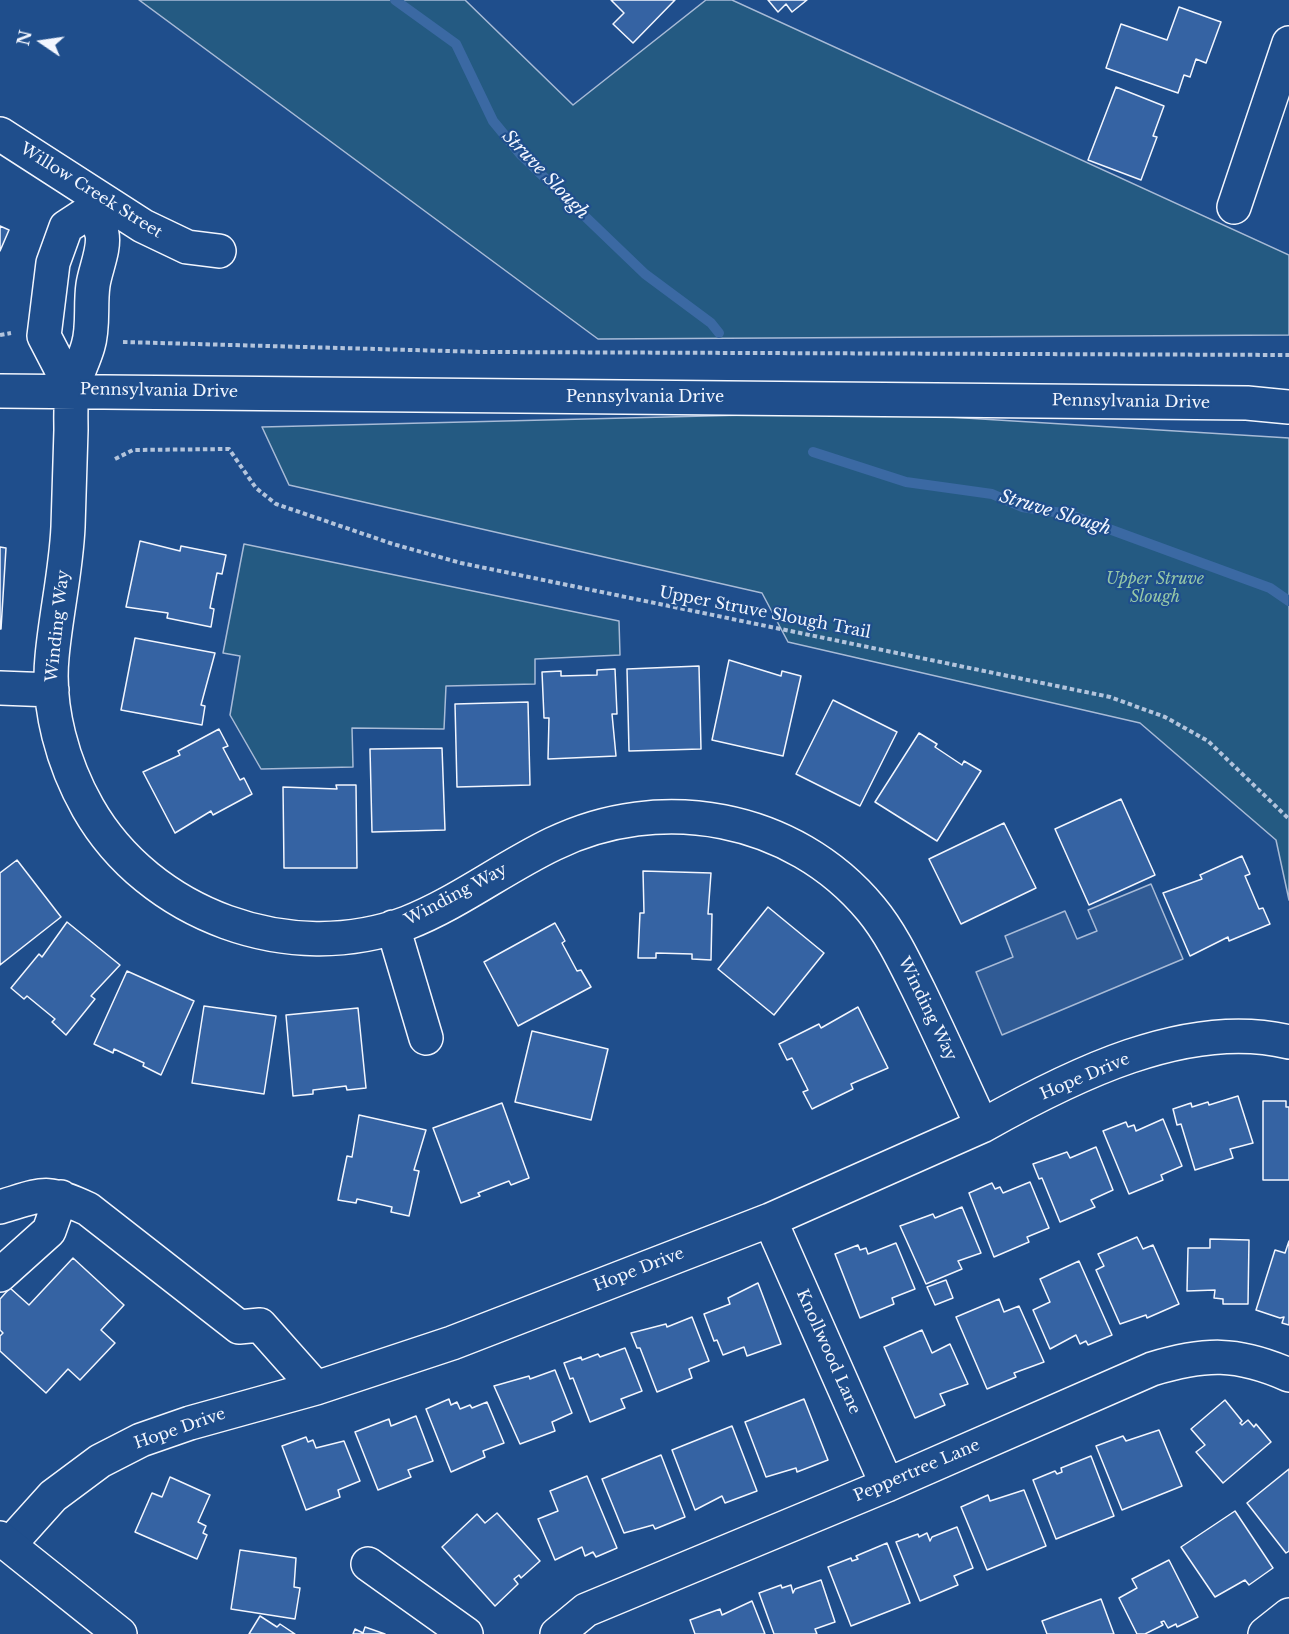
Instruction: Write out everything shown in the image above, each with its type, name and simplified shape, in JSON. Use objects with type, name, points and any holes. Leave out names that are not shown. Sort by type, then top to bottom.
[{"type":"street","points":[[1234,207],[1289,43]]},
{"type":"street","name":"Willow Creek Street","points":[[0,134],[95,204],[176,243],[219,251]]},
{"type":"street","name":"Willow Creek Street","points":[[72,390],[44,336],[53,263],[66,227],[95,204]]},
{"type":"street","name":"Willow Creek Street","points":[[72,390],[90,342],[93,284],[104,237],[95,204]]},
{"type":"street","name":"Winding Way","points":[[72,390],[66,555],[52,660],[51,690],[64,752],[88,808],[126,859],[155,884],[193,908],[215,918],[264,933],[325,938],[393,927],[424,915],[553,843],[614,820],[682,815],[732,823],[794,847],[816,860],[845,882],[870,908],[901,954],[982,1126]]},
{"type":"street","name":"Pennsylvania Drive","points":[[0,391],[1247,403],[1289,407]]},
{"type":"street","points":[[0,688],[51,690]]},
{"type":"street","points":[[393,927],[426,1038]]},
{"type":"street","name":"Hope Drive","points":[[4,1542],[53,1496],[100,1461],[141,1440],[190,1423],[316,1388],[452,1343],[770,1220],[982,1126],[1014,1108],[1098,1069],[1151,1050],[1231,1036],[1255,1036],[1289,1042]]},
{"type":"street","points":[[0,1207],[46,1194],[61,1197],[88,1209],[239,1327],[260,1325],[316,1388]]},
{"type":"street","points":[[0,1275],[49,1231],[61,1197]]},
{"type":"street","name":"Knollwood Lane","points":[[770,1220],[887,1485]]},
{"type":"street","name":"Peppertree Lane","points":[[557,1634],[585,1610],[887,1485],[1152,1369],[1184,1359],[1212,1356],[1235,1359],[1289,1375]]},
{"type":"street","points":[[4,1542],[120,1634]]},
{"type":"street","points":[[368,1564],[466,1634]]},
{"type":"street","points":[[1265,1634],[1289,1615]]},
{"type":"path","points":[[125,342],[484,352],[1289,355]]},
{"type":"path","name":"Upper Struve Slough Trail","points":[[115,459],[133,450],[229,449],[256,488],[276,504],[393,544],[519,575],[1065,686],[1138,706],[1188,728],[1208,741],[1289,819]]},
{"type":"green space","points":[[139,0],[465,0],[573,105],[706,0],[732,0],[1289,255],[1289,335],[598,339]]},
{"type":"green space","name":"Upper Struve Slough","points":[[868,412],[1289,438],[1289,900],[1276,840],[1140,723],[788,642],[762,593],[289,485],[262,427]]},
{"type":"green space","points":[[244,544],[619,621],[620,655],[535,659],[535,684],[446,686],[444,729],[352,728],[353,767],[261,769],[230,715],[240,656],[223,653]]},
{"type":"shaded area","points":[[1151,884],[1183,959],[1002,1035],[976,972],[1013,957],[1005,936],[1065,911],[1077,939],[1097,931],[1088,910]]},
{"type":"building","points":[[611,0],[675,0],[633,43],[613,24],[624,13]]},
{"type":"building","points":[[768,0],[807,0],[792,12],[786,4],[778,12]]},
{"type":"building","points":[[1179,7],[1221,22],[1206,63],[1196,59],[1190,77],[1184,75],[1178,93],[1106,68],[1121,24],[1167,40]]},
{"type":"building","points":[[1116,87],[1164,106],[1153,136],[1157,137],[1141,180],[1088,160]]},
{"type":"building","points":[[0,226],[9,230],[0,251]]},
{"type":"building","points":[[140,541],[180,551],[181,546],[226,555],[222,574],[217,573],[210,608],[214,609],[211,627],[167,618],[168,613],[126,607]]},
{"type":"building","points":[[0,547],[6,548],[1,629],[0,629]]},
{"type":"building","points":[[135,638],[215,653],[201,705],[205,706],[202,725],[121,710]]},
{"type":"building","points":[[729,660],[781,676],[782,671],[801,676],[783,756],[712,740]]},
{"type":"building","points":[[699,666],[701,749],[629,751],[627,669]]},
{"type":"building","points":[[615,669],[617,714],[612,714],[616,756],[548,759],[549,718],[544,718],[542,672],[561,671],[561,676],[597,675],[597,670]]},
{"type":"building","points":[[833,700],[897,732],[860,806],[796,774]]},
{"type":"building","points":[[528,702],[530,785],[457,787],[455,704]]},
{"type":"building","points":[[219,729],[228,746],[223,748],[240,780],[244,778],[252,794],[213,815],[211,811],[175,833],[143,772],[180,755],[178,751]]},
{"type":"building","points":[[919,733],[937,744],[935,747],[962,765],[964,761],[981,771],[937,841],[875,802]]},
{"type":"building","points":[[442,748],[445,830],[372,832],[370,749]]},
{"type":"building","points":[[336,785],[356,785],[357,868],[284,868],[283,787],[337,789]]},
{"type":"building","points":[[1121,799],[1155,875],[1089,905],[1055,829]]},
{"type":"building","points":[[1004,823],[1036,888],[961,924],[929,859]]},
{"type":"building","points":[[1242,856],[1250,874],[1245,876],[1259,909],[1263,908],[1270,924],[1229,941],[1228,937],[1190,956],[1163,893],[1202,879],[1200,875]]},
{"type":"building","points":[[17,860],[61,917],[0,965],[0,873]]},
{"type":"building","points":[[643,871],[711,873],[708,914],[712,914],[711,960],[692,959],[692,954],[656,953],[656,958],[638,958],[640,913],[644,913]]},
{"type":"building","points":[[768,907],[824,953],[774,1015],[718,969]]},
{"type":"building","points":[[67,922],[120,965],[91,996],[95,999],[66,1035],[52,1022],[55,1019],[27,996],[24,999],[11,988],[39,954],[42,957]]},
{"type":"building","points":[[555,923],[565,941],[562,943],[577,971],[581,970],[591,987],[518,1026],[484,962]]},
{"type":"building","points":[[127,971],[194,1001],[161,1075],[143,1066],[144,1063],[114,1049],[113,1053],[94,1044]]},
{"type":"building","points":[[204,1006],[276,1016],[264,1094],[192,1083]]},
{"type":"building","points":[[858,1007],[888,1068],[851,1084],[853,1089],[812,1109],[803,1092],[808,1090],[792,1058],[787,1060],[779,1044],[819,1024],[821,1028]]},
{"type":"building","points":[[358,1008],[366,1088],[347,1090],[346,1086],[313,1090],[313,1094],[293,1096],[286,1015]]},
{"type":"building","points":[[532,1031],[608,1049],[591,1120],[515,1102]]},
{"type":"building","points":[[1238,1096],[1253,1143],[1230,1149],[1233,1158],[1195,1170],[1181,1124],[1177,1125],[1173,1109],[1191,1103],[1192,1107],[1208,1102],[1209,1105]]},
{"type":"building","points":[[1263,1101],[1286,1101],[1286,1107],[1289,1107],[1289,1180],[1263,1180]]},
{"type":"building","points":[[502,1103],[529,1178],[511,1185],[509,1181],[478,1193],[480,1196],[461,1203],[433,1128]]},
{"type":"building","points":[[359,1115],[426,1130],[414,1170],[419,1171],[409,1216],[391,1212],[392,1207],[357,1199],[356,1203],[338,1200],[347,1156],[352,1157]]},
{"type":"building","points":[[1163,1119],[1182,1166],[1161,1175],[1163,1180],[1129,1194],[1103,1131],[1126,1122],[1128,1127],[1134,1125],[1136,1131]]},
{"type":"building","points":[[1096,1147],[1113,1190],[1091,1200],[1095,1207],[1060,1222],[1042,1178],[1039,1179],[1033,1164],[1067,1152],[1070,1158]]},
{"type":"building","points":[[1030,1182],[1049,1228],[1027,1237],[1029,1242],[994,1257],[969,1193],[992,1183],[995,1189],[1000,1187],[1003,1193]]},
{"type":"building","points":[[962,1207],[981,1253],[958,1261],[962,1269],[926,1284],[900,1226],[933,1214],[935,1218]]},
{"type":"building","points":[[1137,1237],[1143,1249],[1153,1245],[1179,1304],[1147,1318],[1146,1315],[1120,1324],[1096,1270],[1104,1266],[1098,1254]]},
{"type":"building","points":[[1210,1239],[1249,1240],[1248,1304],[1223,1304],[1223,1299],[1214,1298],[1215,1290],[1187,1291],[1188,1248],[1210,1248]]},
{"type":"building","points":[[1289,1241],[1289,1325],[1282,1323],[1284,1317],[1280,1318],[1256,1310],[1275,1250],[1285,1253]]},
{"type":"building","points":[[896,1243],[915,1289],[892,1298],[894,1304],[860,1318],[835,1254],[858,1245],[860,1250],[866,1248],[868,1254]]},
{"type":"building","points":[[73,1258],[124,1305],[101,1330],[115,1343],[80,1380],[68,1369],[46,1393],[0,1351],[0,1336],[3,1333],[0,1330],[0,1299],[10,1288],[29,1305]]},
{"type":"building","points":[[1079,1261],[1112,1335],[1088,1345],[1086,1341],[1080,1344],[1076,1335],[1050,1349],[1033,1310],[1050,1302],[1040,1279]]},
{"type":"building","points":[[946,1280],[953,1298],[935,1305],[927,1287]]},
{"type":"building","points":[[758,1283],[781,1344],[747,1356],[744,1347],[723,1355],[717,1340],[714,1341],[704,1314],[730,1304],[728,1298]]},
{"type":"building","points":[[999,1299],[1004,1312],[1019,1306],[1044,1362],[1014,1373],[1016,1377],[987,1389],[956,1317]]},
{"type":"building","points":[[692,1317],[709,1361],[689,1369],[692,1378],[657,1392],[640,1348],[637,1348],[631,1333],[666,1324],[667,1327]]},
{"type":"building","points":[[922,1330],[932,1353],[950,1344],[968,1384],[940,1394],[945,1405],[915,1418],[884,1347]]},
{"type":"building","points":[[625,1348],[642,1391],[621,1399],[625,1408],[590,1422],[573,1378],[570,1379],[564,1363],[598,1354],[600,1357]]},
{"type":"building","points":[[555,1370],[572,1413],[552,1422],[555,1431],[520,1444],[494,1386],[529,1376],[530,1379]]},
{"type":"building","points":[[449,1399],[451,1405],[457,1402],[460,1409],[470,1405],[472,1408],[487,1402],[504,1443],[483,1451],[485,1457],[451,1472],[426,1409]]},
{"type":"building","points":[[804,1399],[828,1460],[797,1472],[796,1468],[766,1477],[745,1422]]},
{"type":"building","points":[[1225,1400],[1242,1421],[1240,1423],[1242,1425],[1248,1420],[1254,1427],[1256,1424],[1271,1442],[1223,1483],[1196,1452],[1205,1445],[1191,1429]]},
{"type":"building","points":[[416,1416],[433,1461],[408,1470],[411,1477],[378,1490],[355,1432],[389,1419],[391,1426]]},
{"type":"building","points":[[732,1426],[757,1491],[725,1503],[722,1496],[695,1510],[672,1450]]},
{"type":"building","points":[[1159,1430],[1182,1486],[1122,1510],[1096,1446],[1123,1436],[1126,1441]]},
{"type":"building","points":[[306,1437],[308,1442],[313,1440],[316,1448],[344,1441],[360,1481],[338,1490],[340,1497],[306,1510],[282,1446]]},
{"type":"building","points":[[661,1455],[685,1517],[655,1529],[653,1525],[624,1533],[602,1479]]},
{"type":"building","points":[[1091,1456],[1114,1516],[1056,1539],[1033,1480],[1055,1471],[1057,1474],[1062,1472],[1061,1468]]},
{"type":"building","points":[[1289,1469],[1289,1551],[1286,1553],[1247,1503]]},
{"type":"building","points":[[587,1476],[617,1548],[596,1557],[593,1552],[585,1556],[582,1547],[555,1560],[538,1519],[558,1511],[550,1491]]},
{"type":"building","points":[[170,1477],[210,1495],[198,1522],[206,1526],[203,1533],[207,1535],[197,1559],[135,1532],[152,1493],[162,1497]]},
{"type":"building","points":[[1024,1490],[1046,1546],[987,1570],[961,1507],[988,1495],[990,1501]]},
{"type":"building","points":[[1235,1511],[1273,1568],[1249,1585],[1245,1580],[1215,1597],[1181,1547]]},
{"type":"building","points":[[497,1513],[540,1561],[521,1578],[519,1575],[514,1579],[518,1584],[495,1606],[442,1547],[477,1514],[485,1523]]},
{"type":"building","points":[[957,1527],[973,1568],[954,1576],[958,1585],[920,1601],[896,1542],[927,1533],[930,1541],[932,1537]]},
{"type":"building","points":[[887,1543],[910,1603],[851,1626],[828,1567],[851,1558],[852,1561],[858,1559],[856,1556]]},
{"type":"building","points":[[240,1550],[296,1558],[294,1587],[300,1588],[295,1619],[231,1609]]},
{"type":"building","points":[[1169,1560],[1198,1617],[1177,1627],[1176,1624],[1168,1628],[1164,1621],[1161,1622],[1163,1625],[1145,1634],[1137,1634],[1119,1598],[1137,1588],[1132,1579]]},
{"type":"building","points":[[821,1580],[835,1622],[815,1629],[817,1634],[774,1634],[759,1593],[781,1585],[782,1588],[791,1585],[793,1593],[795,1589]]},
{"type":"building","points":[[1101,1599],[1114,1634],[1047,1634],[1042,1621]]},
{"type":"building","points":[[752,1601],[765,1634],[695,1634],[690,1620],[720,1609],[722,1615]]},
{"type":"building","points":[[260,1616],[277,1627],[280,1624],[295,1634],[249,1634]]},
{"type":"building","points":[[365,1627],[385,1634],[353,1634],[355,1629],[363,1633]]},
{"type":"waterway","name":"Struve Slough","points":[[395,0],[456,44],[493,121],[521,155],[645,274],[711,323],[719,333]]},
{"type":"waterway","name":"Struve Slough","points":[[813,452],[906,482],[992,494],[1022,507],[1068,514],[1270,588],[1289,601]]}]
